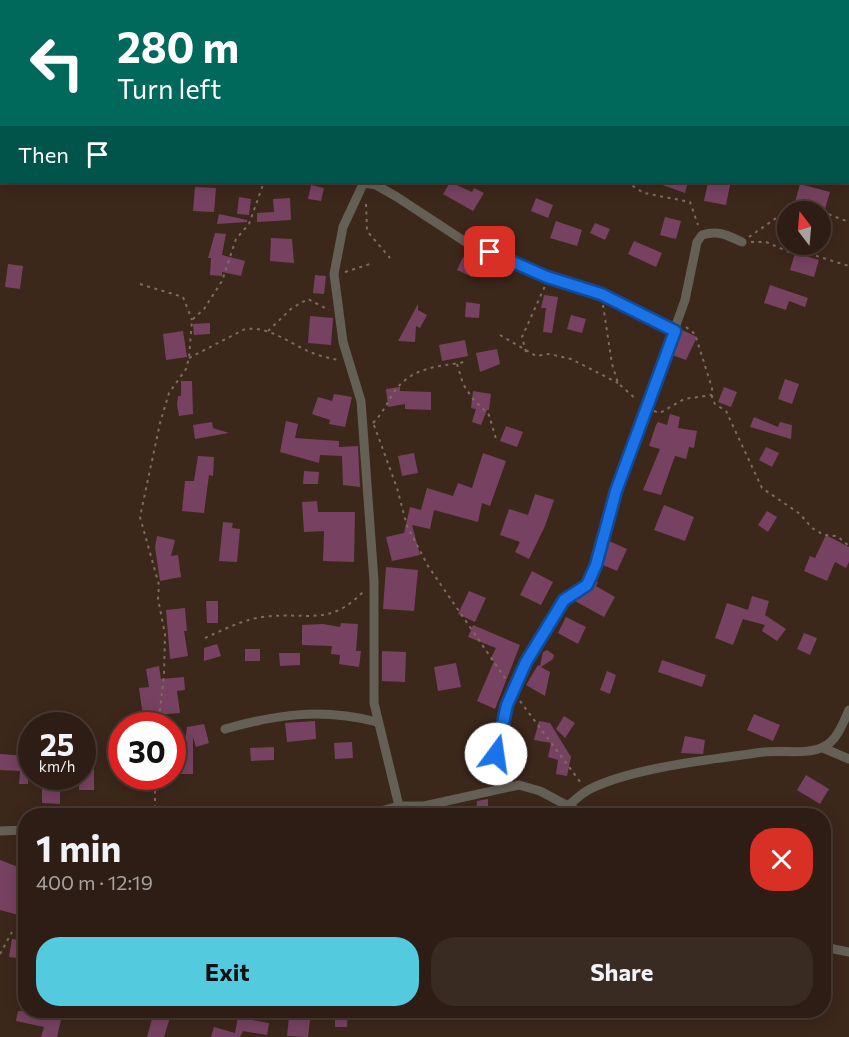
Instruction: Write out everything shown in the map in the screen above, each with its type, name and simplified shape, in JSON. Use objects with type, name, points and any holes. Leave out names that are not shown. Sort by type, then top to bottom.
[{"type":"street","points":[[364,183],[343,227],[334,274],[338,314],[349,364],[361,401],[374,581],[373,685],[376,722],[399,806]]},
{"type":"street","points":[[368,183],[397,197],[464,241],[547,277],[601,294],[675,331]]},
{"type":"street","points":[[500,787],[496,754],[513,690],[532,651],[564,600],[587,585],[596,565],[619,483],[685,300],[696,248],[702,235],[722,233],[742,242]]},
{"type":"street","points":[[823,748],[840,730],[849,710]]},
{"type":"street","points":[[225,729],[273,717],[327,713],[376,722]]},
{"type":"street","points":[[568,806],[587,790],[660,769],[765,752],[823,748],[849,759]]},
{"type":"street","points":[[392,808],[424,806],[500,787],[519,785],[530,787],[572,808]]},
{"type":"street","points":[[0,831],[18,830]]},
{"type":"street","points":[[831,948],[849,952]]},
{"type":"path","points":[[192,320],[204,309],[222,281],[236,239],[249,224],[264,183]]},
{"type":"path","points":[[364,183],[368,231],[390,258]]},
{"type":"path","points":[[628,183],[644,193],[690,202],[702,235]]},
{"type":"path","points":[[742,242],[792,207],[820,211],[849,222]]},
{"type":"path","points":[[742,242],[766,242],[789,252],[807,253],[849,266]]},
{"type":"path","points":[[334,274],[370,264]]},
{"type":"path","points":[[526,352],[522,337],[547,277]]},
{"type":"path","points":[[140,284],[183,297],[192,320],[189,358],[186,369],[176,381],[166,403],[140,517],[159,585],[158,600],[165,634],[164,676],[160,712]]},
{"type":"path","points":[[601,294],[612,364],[618,383]]},
{"type":"path","points":[[268,332],[292,308],[308,299],[338,314]]},
{"type":"path","points":[[675,331],[688,326],[695,334],[715,404],[726,411],[762,488],[800,514],[812,528],[824,535],[837,536],[849,546]]},
{"type":"path","points":[[189,358],[245,329],[268,332],[312,353],[349,364]]},
{"type":"path","points":[[500,334],[526,352],[536,356],[549,354],[571,359],[618,383],[647,409],[660,413],[684,399],[712,395]]},
{"type":"path","points":[[373,423],[384,412],[405,378],[421,369],[465,362]]},
{"type":"path","points":[[457,364],[463,384],[473,399],[489,415],[496,438]]},
{"type":"path","points":[[361,401],[373,423],[397,488],[407,526],[428,566],[513,690],[587,790]]},
{"type":"path","points":[[206,638],[262,617],[332,615],[351,605],[374,581]]},
{"type":"path","points":[[154,808],[155,790]]},
{"type":"path","points":[[0,954],[12,932]]},
{"type":"building","points":[[449,183],[472,192],[474,188],[484,193],[473,211],[443,194]]},
{"type":"building","points":[[657,183],[688,183],[685,193]]},
{"type":"building","points":[[708,183],[730,185],[726,205],[704,201]]},
{"type":"building","points":[[800,184],[830,192],[827,201],[795,201]]},
{"type":"building","points":[[311,185],[324,188],[321,201],[308,199]]},
{"type":"building","points":[[195,187],[216,188],[214,212],[193,211]]},
{"type":"building","points":[[239,197],[251,199],[249,215],[237,214]]},
{"type":"building","points":[[290,198],[291,220],[257,222],[257,213],[274,212],[273,199]]},
{"type":"building","points":[[536,198],[553,205],[548,218],[531,211]]},
{"type":"building","points":[[219,214],[247,220],[247,222],[217,224]]},
{"type":"building","points":[[665,217],[681,221],[676,239],[660,235]]},
{"type":"building","points":[[556,221],[582,230],[577,246],[550,238]]},
{"type":"building","points":[[595,223],[610,229],[605,240],[590,233]]},
{"type":"building","points":[[215,233],[226,234],[222,255],[245,261],[241,276],[222,272],[222,276],[210,275],[211,258],[208,258]]},
{"type":"building","points":[[271,238],[292,239],[294,263],[270,261]]},
{"type":"building","points":[[634,241],[662,253],[656,267],[628,254]]},
{"type":"building","points":[[794,255],[819,260],[814,277],[790,270]]},
{"type":"building","points":[[463,257],[478,264],[472,277],[457,270]]},
{"type":"building","points":[[8,264],[23,266],[20,289],[5,287]]},
{"type":"building","points":[[315,275],[326,276],[324,294],[313,293]]},
{"type":"building","points":[[770,285],[808,298],[805,307],[789,301],[786,310],[764,303]]},
{"type":"building","points":[[544,295],[558,297],[552,333],[543,332],[546,308],[541,308]]},
{"type":"building","points":[[466,302],[480,304],[479,318],[465,317]]},
{"type":"building","points":[[418,304],[418,310],[427,315],[420,328],[416,326],[415,342],[398,341]]},
{"type":"building","points":[[571,315],[586,319],[582,333],[567,329]]},
{"type":"building","points":[[310,316],[333,318],[331,345],[308,343]]},
{"type":"building","points":[[210,323],[210,334],[194,335],[193,324]]},
{"type":"building","points":[[682,330],[697,337],[686,360],[672,355]]},
{"type":"building","points":[[183,331],[187,357],[166,360],[163,334]]},
{"type":"building","points":[[465,340],[468,356],[442,361],[439,345]]},
{"type":"building","points":[[497,349],[500,364],[480,372],[476,353]]},
{"type":"building","points":[[785,379],[799,384],[792,404],[778,399]]},
{"type":"building","points":[[181,381],[192,381],[193,414],[179,416],[177,405],[178,396],[181,396]]},
{"type":"building","points":[[400,387],[400,391],[431,392],[431,410],[405,409],[405,404],[388,407],[386,389]]},
{"type":"building","points":[[724,387],[737,392],[731,407],[718,402]]},
{"type":"building","points":[[473,391],[491,394],[489,410],[481,425],[472,422],[476,409],[471,408]]},
{"type":"building","points":[[334,394],[352,397],[345,427],[329,424],[330,420],[312,414],[318,397],[332,401]]},
{"type":"building","points":[[670,414],[680,417],[678,428],[697,431],[694,448],[689,447],[686,459],[675,456],[661,495],[643,490],[660,449],[649,446],[656,425],[658,422],[667,425]]},
{"type":"building","points":[[754,417],[778,427],[780,422],[792,425],[791,439],[750,427]]},
{"type":"building","points":[[286,421],[298,424],[295,438],[339,441],[339,447],[358,446],[360,487],[343,485],[342,456],[320,455],[319,463],[280,452]]},
{"type":"building","points":[[212,422],[213,428],[229,433],[195,439],[193,425]]},
{"type":"building","points":[[506,426],[523,432],[517,447],[500,441]]},
{"type":"building","points":[[766,447],[779,453],[772,467],[759,460]]},
{"type":"building","points":[[414,453],[418,473],[402,476],[398,456]]},
{"type":"building","points":[[483,453],[506,461],[490,506],[482,503],[478,522],[434,510],[430,529],[412,525],[420,555],[392,561],[386,537],[404,533],[410,507],[421,510],[427,488],[453,496],[458,483],[472,488]]},
{"type":"building","points":[[198,456],[214,457],[213,476],[209,475],[204,513],[182,511],[185,481],[194,481]]},
{"type":"building","points":[[304,471],[319,472],[318,484],[303,484]]},
{"type":"building","points":[[535,494],[554,500],[545,526],[529,559],[515,552],[520,542],[500,535],[509,509],[528,515]]},
{"type":"building","points":[[317,501],[318,512],[355,512],[354,562],[323,561],[324,531],[304,532],[302,502]]},
{"type":"building","points":[[664,505],[694,517],[685,541],[654,530]]},
{"type":"building","points":[[767,511],[777,517],[768,532],[758,525]]},
{"type":"building","points":[[223,522],[233,523],[232,528],[240,529],[237,562],[219,561]]},
{"type":"building","points":[[826,535],[849,547],[849,562],[846,568],[835,562],[827,581],[804,571],[810,556],[815,558]]},
{"type":"building","points":[[157,536],[175,540],[171,556],[178,555],[181,577],[160,581],[155,547]]},
{"type":"building","points":[[609,541],[627,549],[617,571],[603,565]]},
{"type":"building","points":[[386,567],[418,570],[414,611],[383,609]]},
{"type":"building","points":[[532,571],[553,582],[541,605],[520,595]]},
{"type":"building","points":[[596,581],[598,582],[596,586],[615,597],[604,617],[575,601],[591,590]]},
{"type":"building","points":[[469,591],[486,598],[475,622],[458,614]]},
{"type":"building","points":[[752,596],[769,601],[765,615],[786,629],[777,641],[762,631],[765,625],[743,619],[733,645],[715,638],[727,603],[748,610]]},
{"type":"building","points":[[206,601],[218,601],[218,623],[207,623]]},
{"type":"building","points":[[185,608],[187,631],[184,631],[188,656],[170,659],[166,610]]},
{"type":"building","points":[[566,617],[586,627],[578,644],[558,633]]},
{"type":"building","points":[[341,623],[358,624],[356,651],[361,651],[359,667],[339,664],[340,655],[331,654],[332,646],[302,645],[302,625],[323,624],[340,627]]},
{"type":"building","points":[[473,625],[520,645],[495,709],[477,701],[494,661],[490,660],[496,648],[468,637]]},
{"type":"building","points":[[804,633],[817,638],[810,655],[797,649]]},
{"type":"building","points":[[217,644],[221,656],[204,661],[204,648]]},
{"type":"building","points":[[245,649],[260,649],[260,661],[245,661]]},
{"type":"building","points":[[547,650],[554,655],[553,659],[541,667],[550,672],[545,696],[526,685],[538,665],[540,666],[543,652]]},
{"type":"building","points":[[382,651],[406,652],[405,682],[382,681]]},
{"type":"building","points":[[279,653],[300,653],[300,665],[280,666]]},
{"type":"building","points":[[662,660],[706,675],[702,687],[658,672]]},
{"type":"building","points":[[456,663],[461,687],[438,691],[434,667]]},
{"type":"building","points":[[159,666],[161,679],[184,677],[185,690],[177,691],[180,712],[142,712],[139,688],[149,687],[146,669]]},
{"type":"building","points":[[607,671],[616,675],[610,694],[600,690]]},
{"type":"building","points":[[754,714],[780,725],[773,741],[747,730]]},
{"type":"building","points":[[564,716],[575,723],[565,738],[556,729]]},
{"type":"building","points":[[315,721],[316,739],[287,742],[285,723]]},
{"type":"building","points":[[539,721],[550,723],[571,757],[567,776],[556,774],[558,760],[548,757],[551,743],[534,740]]},
{"type":"building","points":[[204,724],[209,743],[196,747],[193,737],[193,774],[186,774],[187,727]]},
{"type":"building","points":[[685,736],[705,740],[703,754],[681,753]]},
{"type":"building","points":[[352,742],[353,758],[335,759],[334,743]]},
{"type":"building","points":[[274,747],[274,760],[251,761],[250,748]]},
{"type":"building","points":[[0,754],[18,755],[18,771],[0,770]]},
{"type":"building","points":[[806,775],[829,789],[820,804],[797,790]]},
{"type":"building","points":[[42,790],[60,790],[60,804],[42,803]]},
{"type":"building","points":[[488,799],[488,808],[477,808],[477,801]]},
{"type":"building","points":[[0,860],[18,867],[18,915],[0,910]]},
{"type":"building","points":[[12,939],[18,940],[18,958],[9,957]]},
{"type":"building","points":[[18,1011],[18,1018],[61,1018],[57,1037],[41,1037],[44,1027],[16,1021]]},
{"type":"building","points":[[152,1018],[170,1018],[164,1037],[147,1037]]},
{"type":"building","points":[[238,1018],[269,1023],[267,1035],[243,1031],[240,1037],[211,1037],[214,1027],[235,1033]]},
{"type":"building","points":[[289,1018],[310,1020],[308,1037],[287,1036]]},
{"type":"building","points":[[335,1018],[348,1018],[347,1027],[335,1027]]},
{"type":"route","points":[[490,252],[547,277],[601,294],[675,331],[616,491],[596,565],[587,585],[564,600],[526,662],[507,705],[496,754]]}]
